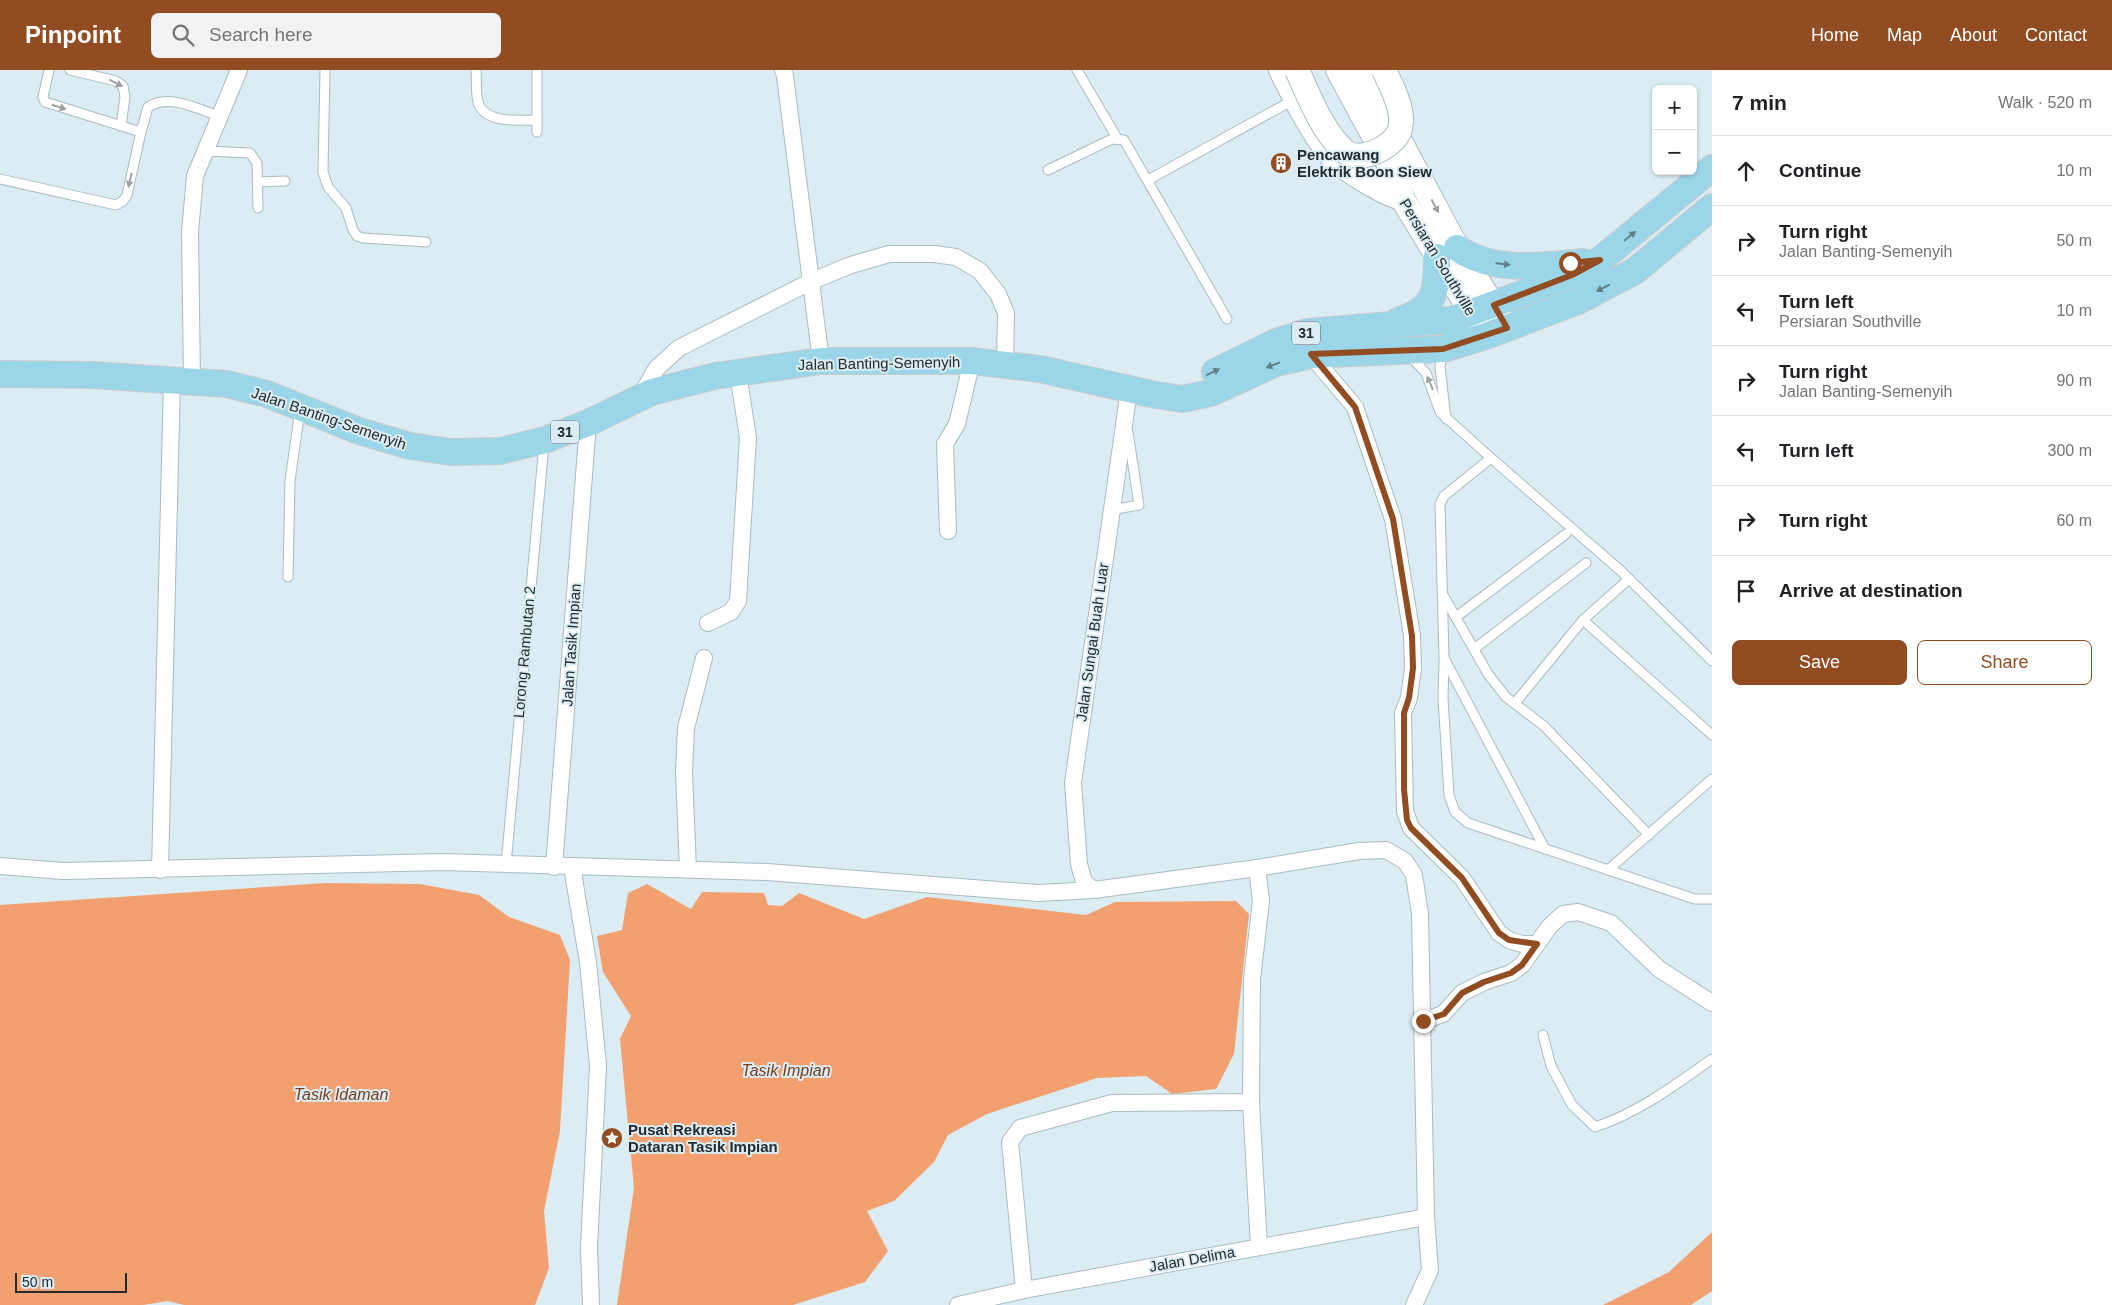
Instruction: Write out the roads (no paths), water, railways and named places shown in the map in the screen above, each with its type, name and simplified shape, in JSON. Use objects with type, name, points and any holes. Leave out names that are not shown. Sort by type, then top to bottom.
[{"type":"main road","points":[[1281,70],[1295,99],[1331,155],[1379,189],[1390,195],[1402,198]]},
{"type":"main road","points":[[1296,70],[1322,122],[1344,151],[1362,156],[1384,149],[1399,132],[1401,117],[1395,95],[1384,70]]},
{"type":"main road","points":[[1320,70],[1386,181],[1402,198]]},
{"type":"main road","name":"Persiaran Southville","points":[[1338,70],[1396,177],[1402,198],[1447,253],[1497,332]]},
{"type":"main road","name":"Persiaran Southville","points":[[1362,70],[1447,253]]},
{"type":"main road","name":"Jalan Banting-Semenyih","points":[[1135,400],[1186,385],[1276,342],[1307,332],[1423,324],[1451,320],[1572,275],[1600,260],[1712,168]]},
{"type":"main road","name":"Jalan Banting-Semenyih","points":[[0,374],[92,375],[182,380],[243,388],[267,394],[359,431],[410,446],[451,452],[500,451],[544,440],[588,423],[640,397],[688,383],[738,372],[821,361],[972,361],[1040,369],[1135,400],[1182,399],[1211,393],[1276,363],[1311,354],[1443,349],[1497,332],[1578,301],[1635,271],[1712,207]]},
{"type":"main road","points":[[1383,326],[1412,316],[1426,308],[1433,294],[1447,253],[1509,265],[1600,260]]},
{"type":"street","points":[[160,870],[182,380],[195,176],[239,70]]},
{"type":"street","points":[[783,70],[786,76],[821,361]]},
{"type":"street","points":[[640,397],[656,370],[679,348],[812,282],[851,265],[889,254],[934,254],[956,257],[980,271],[998,294],[1006,313],[1005,365]]},
{"type":"street","points":[[1311,354],[1355,407],[1393,519],[1412,636],[1413,668],[1409,698],[1404,713],[1404,789],[1407,820],[1411,828],[1462,878],[1499,933],[1509,940],[1537,944]]},
{"type":"street","points":[[948,531],[945,444],[957,424],[972,361]]},
{"type":"street","points":[[708,623],[731,612],[738,601],[748,438],[738,372]]},
{"type":"street","name":"Jalan Sungai Buah Luar","points":[[1094,890],[1084,882],[1079,864],[1073,783],[1110,510],[1135,400]]},
{"type":"street","name":"Jalan Tasik Impian","points":[[554,867],[588,423]]},
{"type":"street","points":[[688,870],[684,772],[686,728],[704,658]]},
{"type":"street","points":[[0,866],[63,871],[442,862],[554,867],[767,872],[1038,893],[1094,890],[1256,868],[1359,850],[1386,850],[1405,861],[1414,875],[1420,914],[1426,1217],[1430,1270],[1414,1305]]},
{"type":"street","points":[[572,867],[588,962],[598,1066],[589,1247],[591,1305]]},
{"type":"street","points":[[1256,868],[1261,900],[1252,979],[1251,1102],[1259,1247]]},
{"type":"street","points":[[1423,1021],[1444,1014],[1462,993],[1484,982],[1511,973],[1522,965],[1563,914],[1578,912],[1597,916],[1611,923],[1660,969],[1712,1004]]},
{"type":"street","points":[[1024,1290],[1010,1142],[1020,1128],[1112,1102],[1251,1102]]},
{"type":"street","name":"Jalan Delima","points":[[958,1305],[1024,1290],[1426,1217]]},
{"type":"lane","points":[[49,70],[43,97],[45,102],[141,132]]},
{"type":"lane","points":[[70,70],[116,81],[123,86],[125,97],[121,126]]},
{"type":"lane","points":[[324,70],[323,172],[328,187],[346,208],[352,230],[357,236],[364,238],[426,242]]},
{"type":"lane","points":[[476,70],[478,101],[486,113],[502,119],[537,120]]},
{"type":"lane","points":[[537,70],[537,132]]},
{"type":"lane","points":[[1077,70],[1116,138],[1127,144],[1227,319]]},
{"type":"lane","points":[[1148,180],[1295,99]]},
{"type":"lane","points":[[0,179],[116,205],[123,201],[127,195],[148,107],[157,101],[166,100],[219,116]]},
{"type":"lane","points":[[1048,170],[1116,138]]},
{"type":"lane","points":[[206,151],[250,153],[257,163],[258,208]]},
{"type":"lane","points":[[258,182],[285,181]]},
{"type":"lane","points":[[1443,349],[1440,367],[1446,419]]},
{"type":"lane","points":[[1405,351],[1426,373],[1440,412],[1446,419],[1629,579],[1712,661]]},
{"type":"lane","points":[[1110,510],[1139,505],[1135,400]]},
{"type":"lane","points":[[288,576],[290,481],[300,407]]},
{"type":"lane","name":"Lorong Rambutan 2","points":[[506,865],[544,440]]},
{"type":"lane","points":[[1491,458],[1444,496],[1440,504],[1444,698],[1449,795],[1455,812],[1468,823],[1695,899],[1712,899]]},
{"type":"lane","points":[[1456,617],[1566,534]]},
{"type":"lane","points":[[1474,649],[1586,563]]},
{"type":"lane","points":[[1515,703],[1583,620],[1629,579]]},
{"type":"lane","points":[[1442,592],[1488,674],[1506,697],[1544,726],[1649,836]]},
{"type":"lane","points":[[1583,620],[1712,735]]},
{"type":"lane","points":[[1444,658],[1545,848]]},
{"type":"lane","points":[[1608,870],[1712,779]]},
{"type":"lane","points":[[1543,1035],[1551,1066],[1572,1105],[1595,1127],[1624,1115],[1669,1089],[1712,1059]]},
{"type":"water","name":"Tasik Idaman","points":[[326,883],[420,884],[479,895],[509,917],[560,935],[570,960],[560,1131],[544,1211],[549,1268],[535,1305],[184,1305],[168,1301],[143,1305],[0,1305],[0,905]]},
{"type":"water","name":"Tasik Impian","points":[[647,884],[691,909],[702,892],[764,893],[768,905],[782,906],[799,893],[864,919],[927,897],[1086,915],[1115,902],[1236,901],[1249,914],[1234,1054],[1216,1089],[1172,1094],[1146,1076],[1097,1078],[987,1114],[948,1135],[934,1162],[894,1201],[867,1211],[888,1251],[865,1282],[793,1305],[617,1305],[634,1188],[620,1039],[631,1016],[603,972],[597,936],[622,930],[628,893]]},
{"type":"water","points":[[1712,1232],[1712,1291],[1691,1305],[1603,1305],[1669,1272]]},
{"type":"place","name":"Pencawang Elektrik Boon Siew","points":[[1281,163]]},
{"type":"place","name":"Pusat Rekreasi Dataran Tasik Impian","points":[[612,1138]]}]
